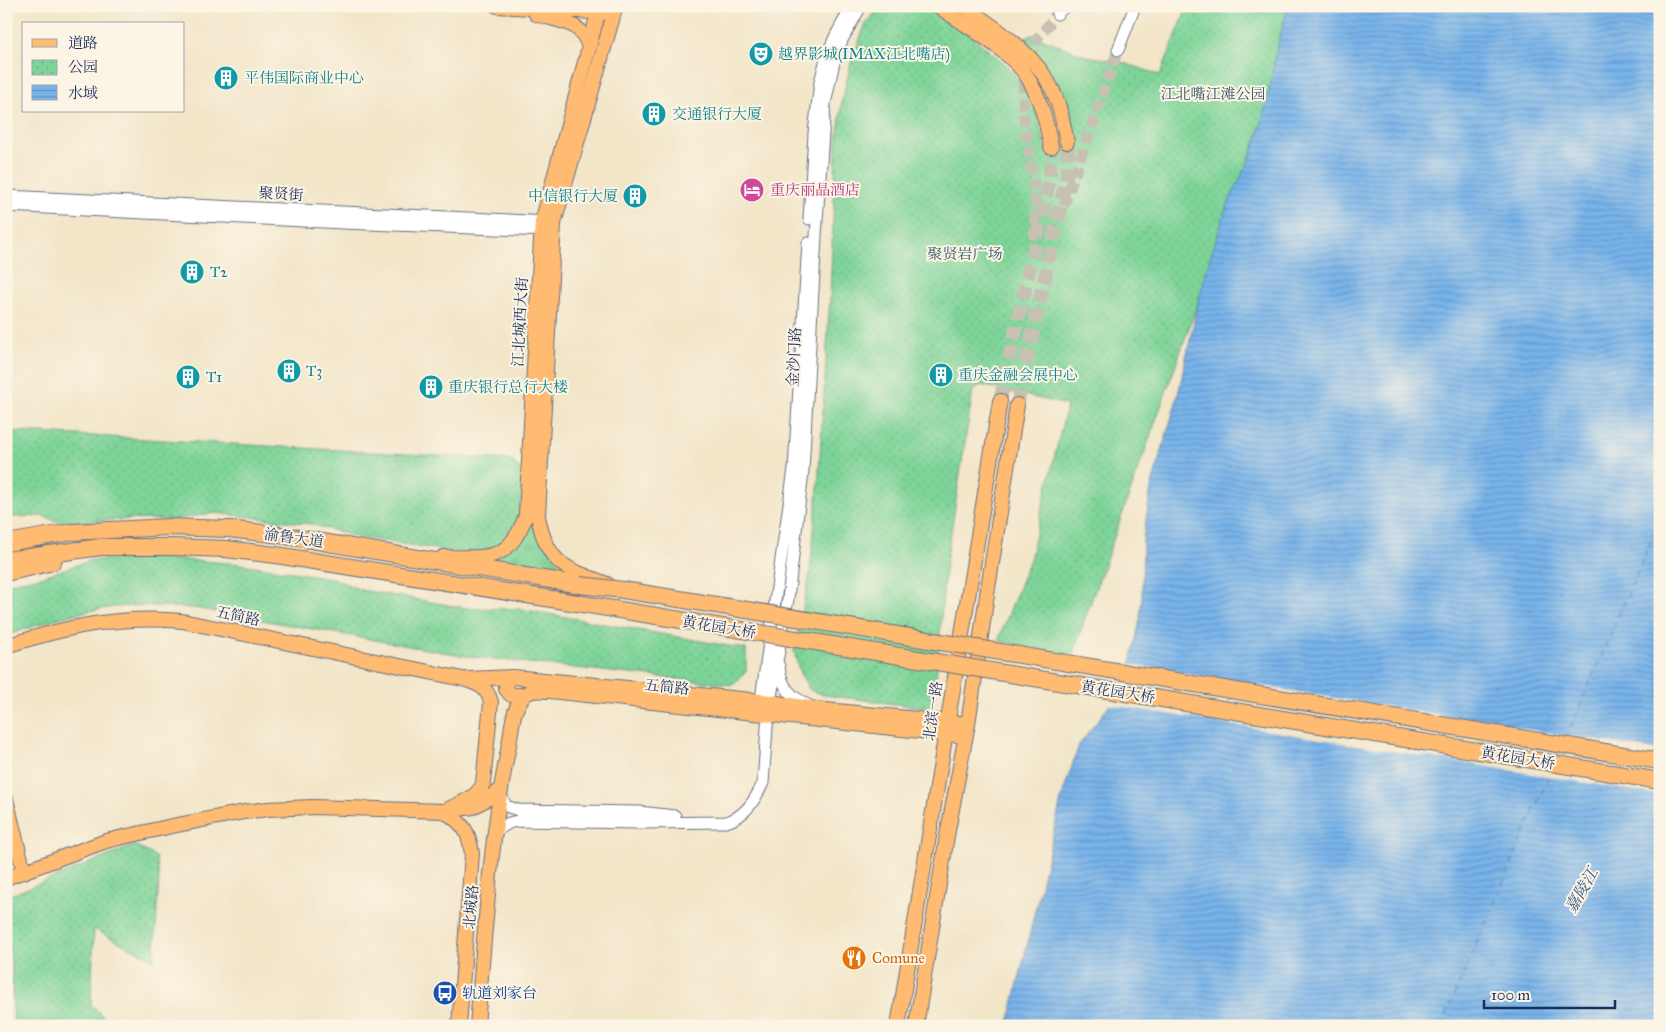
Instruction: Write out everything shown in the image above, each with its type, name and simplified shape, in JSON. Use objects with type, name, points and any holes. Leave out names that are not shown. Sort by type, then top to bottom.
[{"type":"highway","name":"渝鲁大道","points":[[6,543],[71,532],[169,527],[228,529],[280,535],[417,558],[580,580]]},
{"type":"highway","points":[[6,533],[71,532]]},
{"type":"highway","name":"渝鲁大道","points":[[6,560],[102,547],[226,549],[276,555],[577,603]]},
{"type":"highway","points":[[6,573],[39,567],[102,547]]},
{"type":"highway","name":"黄花园大桥","points":[[580,580],[623,590],[1660,761]]},
{"type":"highway","name":"黄花园大桥","points":[[577,603],[1660,781]]},
{"type":"main road","points":[[496,6],[615,10]]},
{"type":"main road","points":[[938,6],[1011,58],[1028,77],[1040,105],[1052,147]]},
{"type":"main road","points":[[964,6],[1013,41],[1034,62],[1051,86],[1061,112],[1067,142]]},
{"type":"main road","points":[[516,8],[573,24],[585,35],[589,48]]},
{"type":"main road","name":"江北城西大街","points":[[417,558],[478,558],[492,556],[509,544],[522,527],[526,515],[547,227],[599,9]]},
{"type":"main road","name":"江北城西大街","points":[[580,580],[555,559],[542,535],[538,516],[547,227],[615,10]]},
{"type":"main road","name":"北滨一路","points":[[898,1026],[1000,401]]},
{"type":"main road","points":[[916,1026],[947,836],[967,730],[1017,405]]},
{"type":"main road","name":"五简路","points":[[6,646],[75,627],[130,619],[158,619],[182,621],[463,679],[480,685],[486,690],[491,702],[483,784],[471,798],[444,811]]},
{"type":"main road","points":[[513,677],[508,680],[506,690],[511,695],[525,695]]},
{"type":"main road","name":"五简路","points":[[463,679],[513,677],[765,708],[926,731],[947,728]]},
{"type":"main road","name":"五简路","points":[[525,695],[532,690],[765,708],[816,709],[967,730]]},
{"type":"main road","points":[[500,791],[516,709],[525,695]]},
{"type":"main road","name":"五简路","points":[[6,878],[106,842],[172,826],[244,812],[268,808],[313,807],[444,811],[473,807],[500,791]]},
{"type":"main road","name":"北城路","points":[[477,1026],[494,832],[500,791]]},
{"type":"main road","points":[[6,799],[24,872]]},
{"type":"main road","name":"北城路","points":[[444,811],[457,819],[467,831],[472,854],[459,1026]]},
{"type":"main road","name":"五简路","points":[[6,882],[24,872]]},
{"type":"street","name":"金沙门路","points":[[765,708],[794,468],[814,133],[820,82],[834,37],[852,6]]},
{"type":"street","name":"金沙门路","points":[[765,708],[788,599],[803,471],[816,236],[828,84],[837,54],[850,23],[861,6]]},
{"type":"street","points":[[1118,50],[1135,6]]},
{"type":"street","name":"聚贤街","points":[[6,196],[547,227]]},
{"type":"street","name":"聚贤街","points":[[6,206],[343,223],[547,227]]},
{"type":"street","points":[[778,652],[780,678],[785,687],[798,700],[816,709]]},
{"type":"street","points":[[500,791],[506,806],[518,810],[639,812],[668,816],[726,815],[740,808],[749,799],[755,783],[765,708]]},
{"type":"street","points":[[494,832],[509,823],[517,821],[639,824],[668,822],[710,823],[735,819],[753,801],[763,783],[765,708]]},
{"type":"green space","name":"聚贤岩广场","points":[[881,6],[935,6],[1009,67],[1028,93],[1035,109],[1047,152],[1072,147],[1066,114],[1023,42],[1025,37],[1033,35],[1086,56],[1118,61],[1160,75],[1188,6],[1304,6],[1072,655],[998,641],[1030,559],[1067,405],[981,385],[973,390],[945,571],[935,692],[931,705],[919,707],[824,695],[810,690],[800,673],[794,651],[810,573],[818,488],[830,297],[836,151],[842,100],[851,63],[865,25]]},
{"type":"green space","points":[[6,431],[511,460],[524,474],[519,516],[514,530],[496,548],[482,552],[456,552],[356,537],[311,524],[215,513],[172,520],[131,519],[68,523],[61,523],[43,516],[6,517]]},
{"type":"green space","points":[[530,521],[533,522],[564,573],[563,576],[491,564]]},
{"type":"green space","points":[[161,558],[240,564],[332,578],[361,590],[465,608],[520,609],[746,649],[746,672],[732,685],[465,656],[194,608],[162,606],[113,607],[82,612],[51,620],[6,636],[6,584],[40,577],[92,560]]},
{"type":"green space","points":[[135,845],[156,857],[159,878],[154,960],[94,929],[91,1004],[113,1026],[14,1026],[11,961],[6,936],[6,897]]},
{"type":"water","name":"嘉陵江","points":[[1288,6],[1660,6],[1660,1026],[1008,1026],[1062,796],[1079,745],[1112,702],[1130,667],[1140,619],[1143,539],[1151,488],[1177,399],[1208,264],[1227,206],[1251,156],[1260,130],[1276,51]]},
{"type":"pier","points":[[1128,664],[1660,751],[1660,795],[1107,704]]},
{"type":"ferry route","points":[[1566,738],[1660,520]]},
{"type":"ferry route","points":[[1441,1026],[1551,771]]},
{"type":"tunnel","points":[[1033,256],[1035,199],[1024,120],[1024,81],[1028,61],[1036,41],[1057,14]]},
{"type":"tunnel","points":[[1053,237],[1118,50]]},
{"type":"tunnel","points":[[1017,405],[1066,180],[1067,142]]},
{"type":"tunnel","points":[[1000,401],[1050,177],[1051,147]]},
{"type":"place","name":"越界影城(IMAX江北嘴店)","points":[[761,54]]},
{"type":"place","name":"平伟国际商业中心","points":[[226,78]]},
{"type":"place","name":"交通银行大厦","points":[[654,114]]},
{"type":"place","name":"重庆丽晶酒店","points":[[752,190]]},
{"type":"place","name":"中信银行大厦","points":[[635,196]]},
{"type":"place","name":"T2","points":[[192,272]]},
{"type":"place","name":"T3","points":[[289,371]]},
{"type":"place","name":"重庆金融会展中心","points":[[941,375]]},
{"type":"place","name":"T1","points":[[188,377]]},
{"type":"place","name":"重庆银行总行大楼","points":[[431,387]]},
{"type":"place","name":"Comune","points":[[854,958]]},
{"type":"place","name":"轨道刘家台","points":[[445,993]]},
{"type":"park label","name":"江北嘴江滩公园","points":[[1213,94]]}]
